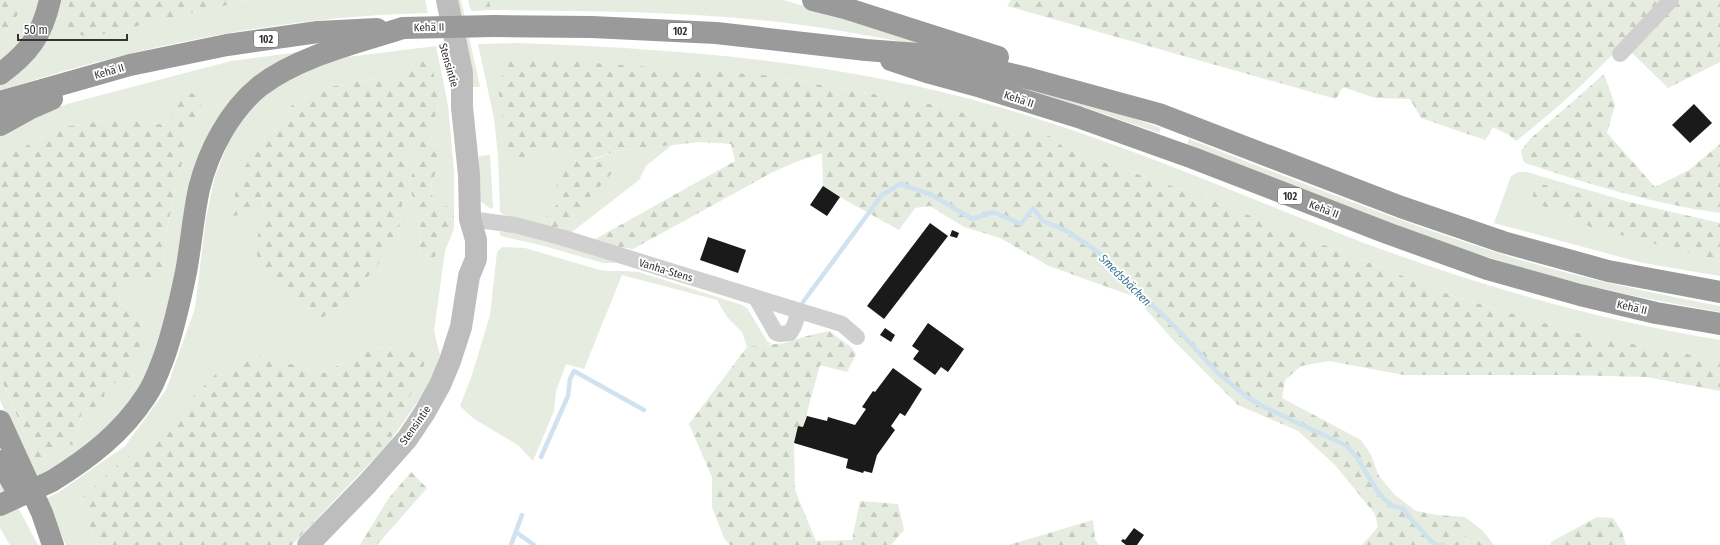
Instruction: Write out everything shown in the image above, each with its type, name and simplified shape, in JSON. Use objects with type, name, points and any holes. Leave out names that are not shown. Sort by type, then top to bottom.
[{"type":"highway","points":[[0,74],[26,52],[37,38],[46,18],[50,0]]},
{"type":"highway","points":[[813,0],[845,8],[1089,84],[1159,114]]},
{"type":"highway","name":"Kehä II","points":[[0,102],[130,65],[227,45],[318,32],[494,26],[592,27],[716,33],[866,50],[931,55],[1031,79],[1159,114],[1402,207],[1503,242],[1608,271],[1720,292]]},
{"type":"highway","points":[[0,506],[52,481],[80,463],[108,441],[128,421],[147,395],[158,372],[171,338],[186,272],[200,189],[215,144],[228,122],[258,87],[276,74],[310,59],[403,28]]},
{"type":"highway","name":"Kehä II","points":[[866,50],[930,73],[981,86],[1078,117],[1193,158],[1387,233],[1487,269],[1580,295],[1656,313],[1720,324]]},
{"type":"highway","points":[[0,125],[28,109],[130,65]]},
{"type":"highway","points":[[0,421],[42,513],[53,545]]},
{"type":"highway","points":[[0,461],[45,545]]},
{"type":"main road","name":"Stensintie","points":[[433,0],[450,75],[462,107]]},
{"type":"main road","name":"Stensintie","points":[[308,545],[367,484],[407,439],[425,412],[440,385],[450,361],[460,327],[469,276],[476,260],[476,240],[470,219],[469,175],[462,107],[462,73],[447,0]]},
{"type":"street","points":[[1620,54],[1671,0]]},
{"type":"street","name":"Vanha-Stens","points":[[470,219],[529,228],[842,324],[857,337]]},
{"type":"street","points":[[756,298],[776,332],[780,334],[790,333],[799,312]]},
{"type":"green space","points":[[0,0],[23,0],[18,14],[4,35],[0,36]]},
{"type":"green space","points":[[23,0],[42,0],[33,28],[0,64],[0,36],[4,35],[18,14]]},
{"type":"green space","points":[[57,0],[69,0],[68,9],[91,37],[249,0],[425,0],[428,13],[374,15],[320,20],[211,36],[104,60],[0,91],[0,83]]},
{"type":"green space","points":[[69,0],[249,0],[91,37],[67,32]]},
{"type":"green space","points":[[453,0],[461,0],[480,87],[473,87]]},
{"type":"green space","points":[[468,0],[489,0],[491,10],[471,11]]},
{"type":"green space","points":[[489,0],[783,0],[937,44],[936,48],[806,25],[713,16],[639,12],[491,10]]},
{"type":"green space","points":[[1011,0],[1664,0],[1593,74],[1556,108],[1516,141],[1509,135],[1493,127],[1485,140],[1421,118],[1410,99],[1375,98],[1343,87],[1336,99],[1007,6]]},
{"type":"green space","points":[[1677,0],[1720,0],[1720,62],[1668,88],[1629,50]]},
{"type":"green space","points":[[517,43],[673,51],[769,61],[864,76],[959,96],[1052,123],[1142,155],[1364,243],[1451,273],[1584,312],[1674,332],[1720,340],[1720,360],[1589,336],[1453,296],[1206,198],[1066,149],[1050,136],[931,104],[764,75],[527,152],[568,148],[576,163],[561,200],[541,222],[614,171],[593,160],[616,151],[672,145],[646,166],[639,180],[568,235],[504,215],[500,212],[498,155],[494,119],[478,44]]},
{"type":"green space","points":[[436,46],[448,105],[454,171],[454,206],[436,207],[430,188],[445,147],[429,144],[439,99],[415,60],[406,76],[357,81],[321,89],[291,106],[290,121],[262,138],[253,196],[264,200],[256,246],[291,294],[321,319],[354,294],[398,239],[410,138],[417,162],[409,183],[421,230],[419,260],[432,263],[444,232],[454,229],[445,251],[434,331],[440,355],[433,380],[388,444],[429,352],[375,347],[323,373],[262,356],[159,431],[121,462],[80,500],[97,545],[66,545],[45,499],[59,492],[125,446],[166,390],[195,308],[206,218],[215,176],[230,139],[246,114],[274,88],[312,66],[347,57]]},
{"type":"green space","points":[[314,50],[228,111],[157,353],[140,389],[119,416],[93,440],[63,461],[34,478],[0,400],[0,376],[35,458],[55,440],[75,446],[82,411],[103,404],[106,385],[147,325],[120,302],[116,283],[161,276],[169,219],[186,145],[205,95],[183,92],[170,107],[177,126],[158,124],[134,116],[62,127],[3,158],[0,163],[0,136],[30,118],[67,104],[231,61]]},
{"type":"green space","points":[[427,57],[433,71],[439,99],[429,144],[445,147],[430,188],[436,207],[454,206],[454,229],[444,233],[432,264],[419,260],[421,230],[409,183],[417,162],[410,139],[398,239],[354,294],[321,319],[260,271],[256,246],[264,200],[253,196],[248,213],[229,217],[241,174],[262,138],[290,121],[291,106],[321,89],[357,81],[406,76],[415,60]]},
{"type":"green space","points":[[509,57],[764,75],[931,104],[1050,136],[1066,149],[1206,198],[1453,296],[1589,336],[1720,360],[1720,391],[1647,377],[1567,375],[1404,375],[1329,361],[1301,366],[1285,380],[1282,398],[1361,440],[1371,455],[1379,476],[1395,495],[1416,511],[1437,515],[1465,517],[1466,542],[1481,539],[1482,545],[1362,545],[1378,527],[1375,514],[1335,465],[1298,431],[1238,405],[1175,342],[1135,297],[1049,266],[1000,238],[964,227],[930,206],[915,208],[899,230],[823,186],[822,153],[773,172],[633,249],[590,242],[735,161],[731,144],[700,142],[616,151],[593,159],[614,171],[559,230],[541,222],[561,200],[552,169],[576,163],[568,148],[527,152],[522,164],[513,164],[508,156],[498,87]]},
{"type":"green space","points":[[1604,74],[1615,105],[1607,133],[1655,187],[1689,170],[1720,144],[1720,213],[1646,199],[1597,186],[1525,163],[1521,151],[1530,139]]},
{"type":"green space","points":[[973,75],[1115,112],[1161,128],[1159,133],[1087,108]]},
{"type":"green space","points":[[183,92],[205,95],[186,145],[169,219],[161,276],[116,283],[120,302],[147,325],[130,379],[106,385],[103,404],[82,411],[75,446],[55,440],[50,456],[35,458],[0,376],[0,163],[3,158],[62,127],[134,116],[158,124],[177,126],[169,108]]},
{"type":"green space","points":[[1189,139],[1352,202],[1475,246],[1542,266],[1593,279],[1720,306],[1720,312],[1635,296],[1551,276],[1459,248],[1187,144]]},
{"type":"green space","points":[[490,155],[493,207],[491,209],[479,200],[477,181],[479,156]]},
{"type":"green space","points":[[1518,172],[1527,172],[1629,202],[1589,197],[1572,190],[1535,183],[1532,201],[1720,263],[1720,276],[1643,263],[1494,223],[1511,176]]},
{"type":"green space","points":[[1535,183],[1572,190],[1589,197],[1629,202],[1720,223],[1720,263],[1686,252],[1591,227],[1532,201]]},
{"type":"green space","points":[[499,232],[527,234],[543,238],[619,263],[603,263],[544,246],[501,236]]},
{"type":"green space","points":[[503,247],[525,248],[600,270],[639,272],[742,305],[747,308],[767,341],[772,344],[747,347],[742,332],[727,317],[717,300],[622,275],[584,369],[566,364],[556,391],[554,411],[533,461],[518,445],[474,419],[460,406],[472,375],[490,315],[497,252]]},
{"type":"green space","points":[[829,331],[851,347],[856,354],[847,372],[820,365],[803,427],[798,426],[794,443],[795,490],[816,541],[852,540],[860,501],[898,504],[904,530],[891,545],[730,545],[724,538],[712,507],[712,477],[689,424],[747,347],[785,343]]},
{"type":"green space","points":[[375,347],[430,352],[388,444],[292,545],[97,545],[80,500],[121,462],[159,431],[221,369],[262,356],[323,373]]},
{"type":"green space","points":[[411,472],[427,488],[377,545],[360,545],[388,499]]},
{"type":"green space","points":[[0,474],[38,545],[10,545],[0,528]]},
{"type":"green space","points":[[1465,517],[1482,530],[1494,545],[1482,545],[1481,539],[1466,542]]},
{"type":"green space","points":[[1597,517],[1613,518],[1622,532],[1626,545],[1551,545],[1551,542]]},
{"type":"green space","points":[[1093,520],[1095,539],[1099,545],[1008,545]]},
{"type":"building","points":[[1694,104],[1712,123],[1690,143],[1672,125]]},
{"type":"building","points":[[823,186],[840,197],[827,216],[810,205]]},
{"type":"building","points":[[930,223],[948,236],[884,319],[867,306]]},
{"type":"building","points":[[952,230],[959,233],[957,238],[950,236]]},
{"type":"building","points":[[708,237],[746,250],[738,273],[700,260]]},
{"type":"building","points":[[928,323],[964,349],[948,372],[941,367],[935,375],[913,359],[919,351],[912,346]]},
{"type":"building","points":[[885,328],[895,335],[891,342],[880,335]]},
{"type":"building","points":[[893,368],[922,389],[905,416],[900,413],[891,426],[895,430],[877,455],[872,473],[864,471],[863,473],[846,468],[848,459],[794,443],[798,426],[803,427],[807,416],[827,421],[828,417],[855,425],[866,409],[862,407],[873,391],[875,392]]},
{"type":"building","points":[[1134,528],[1144,535],[1137,545],[1126,545],[1121,541],[1123,539],[1125,540]]},
{"type":"waterway","name":"Smedsbäcken","points":[[803,302],[882,195],[900,184],[932,195],[972,219],[993,212],[1021,224],[1033,208],[1043,221],[1065,230],[1097,251],[1178,330],[1217,372],[1247,397],[1264,407],[1347,446],[1358,459],[1379,494],[1392,506],[1404,509],[1409,517],[1435,545],[1444,545]]},
{"type":"waterway","points":[[541,457],[568,396],[570,379],[574,371],[644,410]]},
{"type":"waterway","points":[[511,545],[522,515]]},
{"type":"waterway","points":[[516,532],[534,545]]}]
